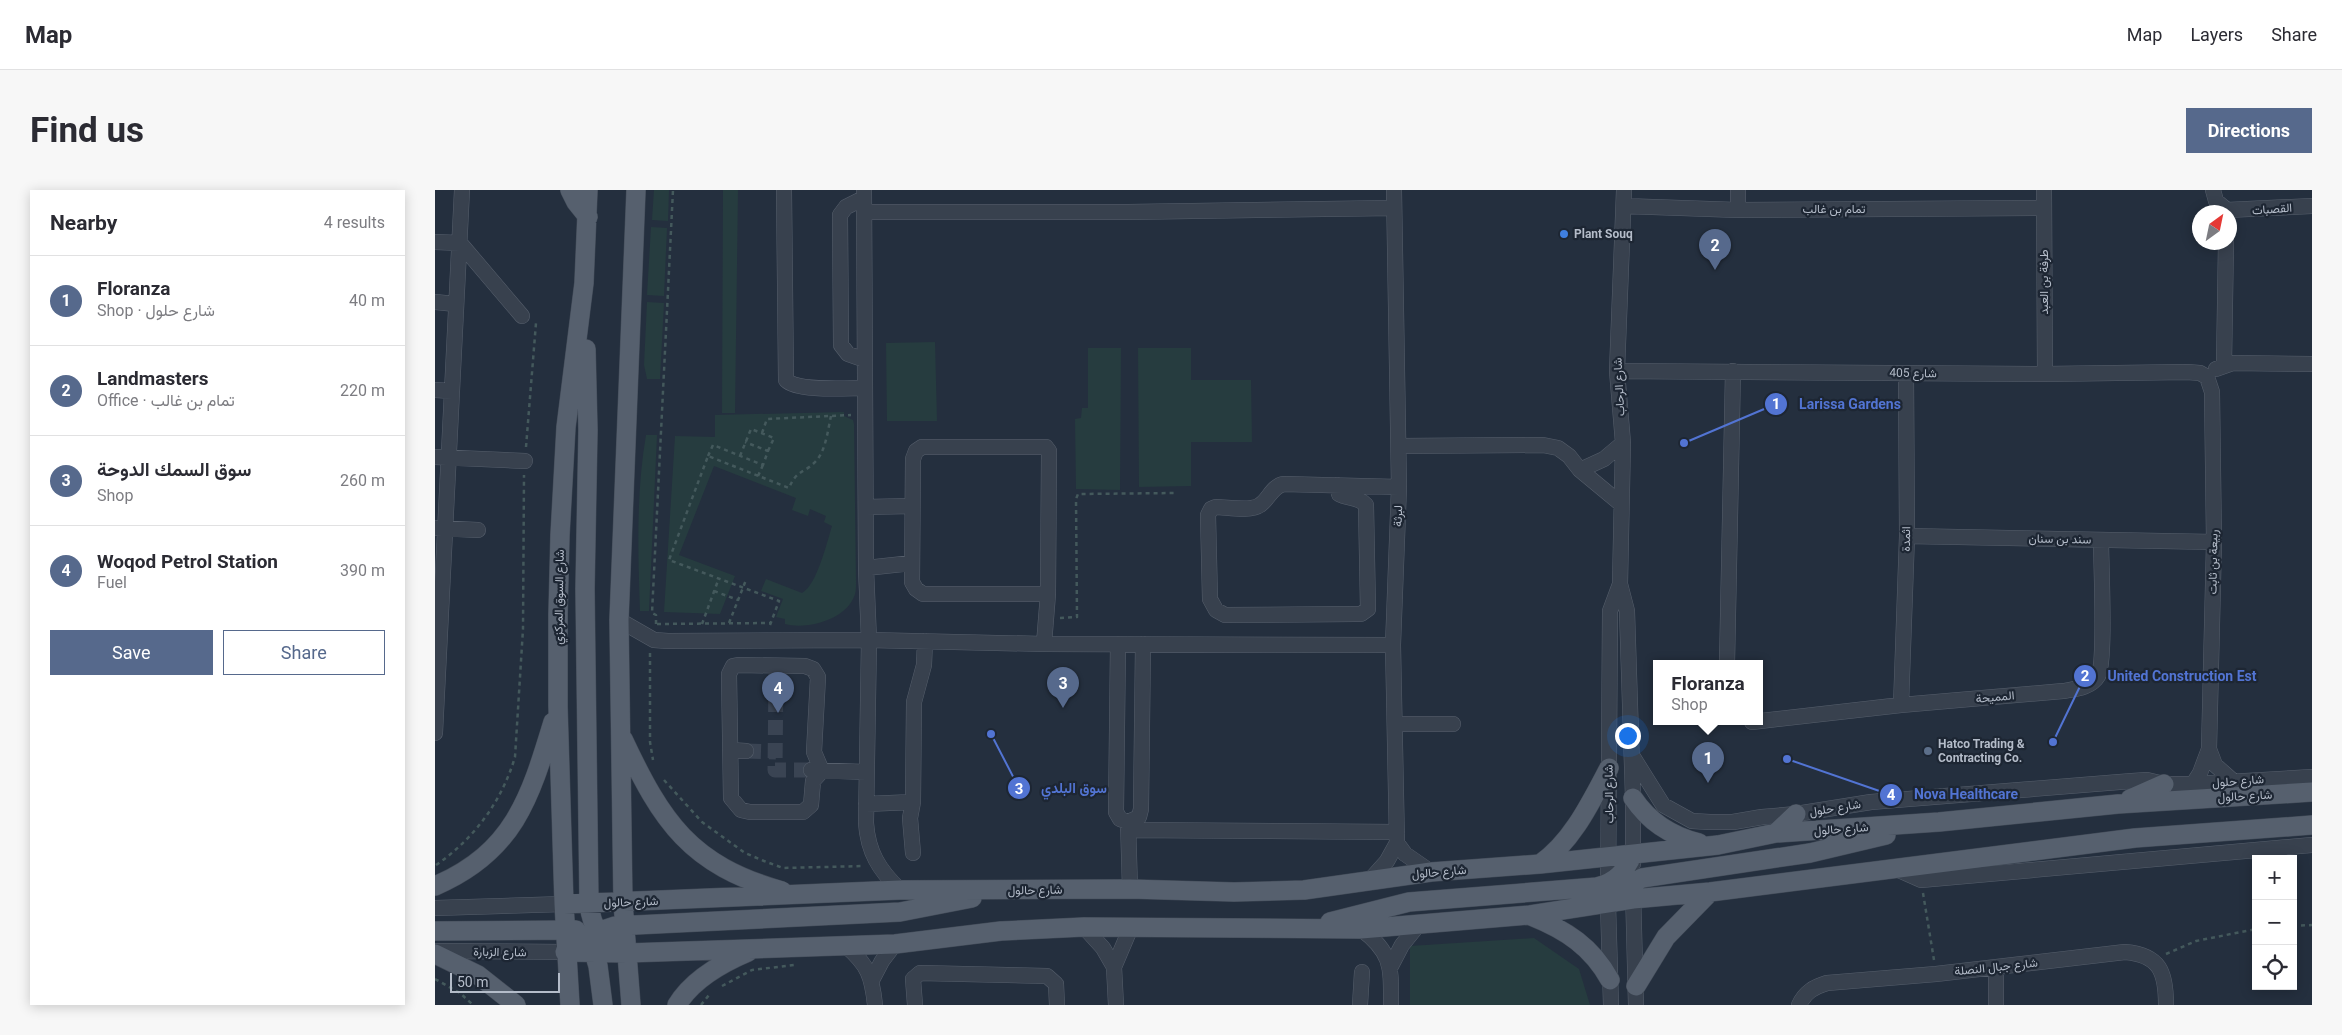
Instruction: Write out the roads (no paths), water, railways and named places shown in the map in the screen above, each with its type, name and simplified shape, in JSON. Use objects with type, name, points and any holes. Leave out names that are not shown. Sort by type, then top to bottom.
[{"type":"main road","points":[[570,190],[587,217]]},
{"type":"main road","name":"شارع السوق المركزي","points":[[570,1005],[565,952],[558,706],[561,515],[566,427],[584,283],[588,190]]},
{"type":"main road","points":[[631,1005],[623,903],[619,620],[636,190]]},
{"type":"main road","points":[[584,283],[587,430],[585,589],[589,903],[590,930],[603,1005]]},
{"type":"main road","points":[[435,886],[464,872],[483,859],[503,839],[519,815],[531,789],[558,706]]},
{"type":"main road","points":[[620,734],[643,783],[667,820],[684,839],[710,861],[732,873],[761,885],[797,896]]},
{"type":"main road","points":[[1540,864],[1550,857],[1568,836],[1609,768]]},
{"type":"main road","points":[[2118,804],[2163,784]]},
{"type":"main road","name":"شارع حالول","points":[[564,904],[797,896],[900,890],[1130,889],[1234,892],[1295,890],[1431,872],[1540,864],[1717,845],[1776,833],[1939,822],[2118,804],[2312,792]]},
{"type":"main road","points":[[1633,798],[1649,818],[1674,835],[1700,843],[1717,845]]},
{"type":"main road","points":[[1776,833],[1796,814]]},
{"type":"main road","points":[[565,952],[627,953],[895,944],[1001,932],[1084,927],[1361,929],[1530,915],[1608,904],[1669,873],[1810,852],[1939,822]]},
{"type":"main road","points":[[1633,891],[1710,892],[2135,838],[2312,826]]},
{"type":"main road","points":[[1303,929],[1409,902],[1571,890],[1609,884],[1621,874],[1633,854]]},
{"type":"main road","points":[[435,932],[590,930],[625,925],[901,912],[1015,890]]},
{"type":"main road","points":[[1636,986],[1666,937],[1710,892]]},
{"type":"main road","points":[[565,952],[623,903]]},
{"type":"main road","points":[[564,904],[590,930],[627,953]]},
{"type":"main road","points":[[1530,915],[1566,932],[1580,942],[1594,955],[1610,980]]},
{"type":"main road","points":[[677,1005],[697,982],[718,967],[757,948]]},
{"type":"main road","points":[[435,952],[478,975],[516,1005]]},
{"type":"street","points":[[435,733],[442,457],[452,391],[462,190]]},
{"type":"street","points":[[784,190],[786,380],[791,385],[801,387],[865,388]]},
{"type":"street","name":"لبرثة","points":[[1394,190],[1399,446],[1393,645],[1397,837]]},
{"type":"street","name":"شارع الرحاب","points":[[1624,190],[1625,206],[1617,371],[1623,443],[1620,584],[1627,611],[1633,798],[1636,1005]]},
{"type":"street","points":[[1738,190],[1738,210]]},
{"type":"street","name":"طرفة بن العبد","points":[[2044,190],[2045,374]]},
{"type":"street","name":"القصبات","points":[[2213,190],[2216,200],[2221,205]]},
{"type":"street","points":[[865,360],[848,354],[841,345],[840,215],[846,206],[864,200],[1127,212],[1394,208]]},
{"type":"street","points":[[864,200],[866,568],[869,640],[866,772],[867,838],[878,866],[900,890]]},
{"type":"street","name":"تمام بن غالب","points":[[1625,206],[1738,210],[2044,208]]},
{"type":"street","name":"القصبات","points":[[2237,210],[2312,206]]},
{"type":"street","points":[[435,242],[460,243],[491,279],[528,315]]},
{"type":"street","points":[[2224,365],[2226,250]]},
{"type":"street","points":[[435,302],[455,304]]},
{"type":"street","points":[[2207,377],[2224,365],[2233,363],[2312,364]]},
{"type":"street","name":"شارع 405","points":[[1617,371],[2045,374],[2187,372],[2200,373],[2207,377]]},
{"type":"street","points":[[1727,660],[1733,371]]},
{"type":"street","name":"اثمدة","points":[[1901,705],[1907,536],[1906,373]]},
{"type":"street","name":"ربيعة بن ثابت","points":[[2193,784],[2200,773],[2209,748],[2214,542],[2212,392],[2207,377]]},
{"type":"street","points":[[435,390],[452,391]]},
{"type":"street","points":[[1580,470],[1604,459],[1623,443]]},
{"type":"street","points":[[1399,446],[1543,445],[1558,448],[1569,456],[1580,470],[1621,504]]},
{"type":"street","points":[[1044,644],[1048,594],[1049,451],[1046,447],[922,447],[916,451],[913,459],[912,582],[916,589],[923,594],[1048,594]]},
{"type":"street","points":[[442,457],[525,461]]},
{"type":"street","points":[[1337,486],[1339,494],[1346,498],[1358,499],[1366,505],[1368,608],[1361,614],[1225,615],[1216,610],[1211,600],[1208,515],[1211,509],[1216,507],[1254,508],[1259,506],[1280,485],[1399,487]]},
{"type":"street","points":[[866,507],[912,506]]},
{"type":"street","points":[[440,528],[478,530]]},
{"type":"street","name":"سند بن سنان","points":[[1907,536],[2214,542]]},
{"type":"street","name":"المميحة","points":[[1763,721],[1901,705],[2063,691],[2093,683],[2099,676],[2102,655],[2101,540]]},
{"type":"street","points":[[866,568],[912,564]]},
{"type":"street","name":"شارع الرحاب","points":[[1611,1005],[1608,904],[1610,856],[1610,611],[1620,584]]},
{"type":"street","points":[[619,620],[661,640],[701,642],[869,640],[1044,644],[1393,645]]},
{"type":"street","points":[[913,853],[910,818],[913,802],[914,702],[924,665],[925,641]]},
{"type":"street","points":[[772,642],[776,669]]},
{"type":"street","points":[[1118,644],[1115,808],[1117,816],[1128,826],[1397,837]]},
{"type":"street","points":[[1128,826],[1139,817],[1141,809],[1143,644]]},
{"type":"street","points":[[738,665],[776,669],[805,666],[813,669],[818,677],[814,752],[816,770],[811,789],[812,802],[807,810],[797,812],[750,812],[741,810],[731,798],[730,669],[738,665]]},
{"type":"street","points":[[1395,724],[1453,724]]},
{"type":"street","name":"ربيعة بن ثابت","points":[[2209,748],[2215,765],[2232,780]]},
{"type":"street","points":[[730,750],[746,751]]},
{"type":"street","name":"شارع حلول","points":[[1631,753],[1663,805],[1681,817],[1692,821],[1733,822],[1762,816],[1796,814],[1871,802],[2122,781],[2147,780],[2163,784],[2193,784],[2232,780],[2312,777]]},
{"type":"street","points":[[816,770],[866,772]]},
{"type":"street","points":[[866,804],[913,802]]},
{"type":"street","points":[[1128,826],[1130,889]]},
{"type":"street","points":[[1397,837],[1405,854],[1431,872]]},
{"type":"street","points":[[1370,880],[1387,862],[1397,837]]},
{"type":"street","points":[[1893,868],[1921,880],[2312,845]]},
{"type":"street","points":[[435,908],[564,904]]},
{"type":"street","points":[[1391,1005],[1391,966],[1402,945],[1419,924]]},
{"type":"street","points":[[1084,927],[1103,948],[1114,967]]},
{"type":"street","points":[[1116,1005],[1114,967],[1131,927]]},
{"type":"street","points":[[1361,929],[1379,945],[1391,966]]},
{"type":"street","points":[[872,980],[895,944]]},
{"type":"street","points":[[846,946],[862,962],[872,980],[875,1005]]},
{"type":"street","name":"شارع الزبارة","points":[[435,952],[565,952]]},
{"type":"street","name":"شارع جبال النصلة","points":[[1799,1005],[1807,993],[1815,986],[1827,983],[1996,968],[2125,952],[2141,954],[2153,960],[2162,973],[2166,989],[2166,1005]]},
{"type":"street","points":[[1996,968],[1996,1005]]},
{"type":"street","points":[[915,1005],[913,979],[920,972],[1047,976],[1056,984],[1057,1005]]},
{"type":"street","points":[[1361,1005],[1362,972]]},
{"type":"tunnel","points":[[776,674],[775,770],[810,770]]},
{"type":"tunnel","points":[[746,751],[776,752]]},
{"type":"place","name":"Plant Souq","points":[[1564,234]]},
{"type":"place","name":"Landmasters","points":[[1715,270]]},
{"type":"place","name":"Larissa Gardens","points":[[1684,443]]},
{"type":"place","name":"سوق السمك الدوحة","points":[[1063,708]]},
{"type":"place","name":"Woqod Petrol Station","points":[[778,713]]},
{"type":"place","name":"سوق البلدي","points":[[991,734]]},
{"type":"place","name":"United Construction Est","points":[[2053,742]]},
{"type":"place","name":"Hatco Trading & Contracting Co.","points":[[1928,751]]},
{"type":"place","name":"Nova Healthcare","points":[[1787,759]]},
{"type":"place","name":"Floranza","points":[[1708,783]]}]
